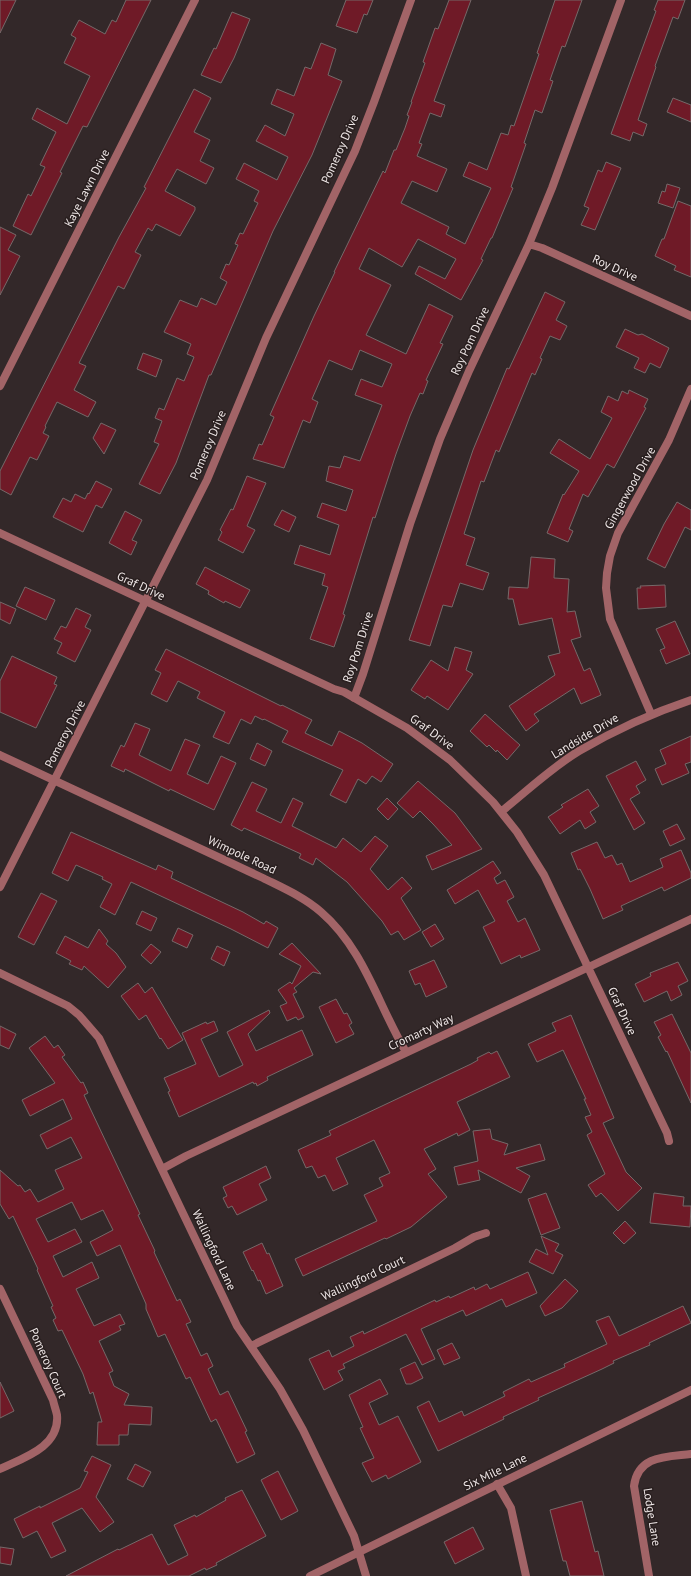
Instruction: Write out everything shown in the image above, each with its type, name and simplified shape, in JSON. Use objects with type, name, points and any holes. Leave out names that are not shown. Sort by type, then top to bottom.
[{"type":"street","name":"Kaye Lawn Drive","points":[[0,386],[195,0]]},
{"type":"street","name":"Pomeroy Drive","points":[[0,887],[207,480],[266,338],[355,151],[411,0]]},
{"type":"street","name":"Roy Pom Drive","points":[[354,698],[363,674],[410,524],[440,439],[469,371],[529,244],[621,0]]},
{"type":"street","name":"Roy Drive","points":[[529,244],[542,248],[691,316]]},
{"type":"street","name":"Gingerwood Drive","points":[[651,714],[610,619],[606,588],[606,573],[618,533],[670,440],[691,389]]},
{"type":"street","name":"Graf Drive","points":[[0,533],[354,698],[407,728],[450,760],[502,811],[544,875],[667,1133],[669,1142]]},
{"type":"street","name":"Landside Drive","points":[[502,811],[549,772],[579,752],[651,714],[691,700]]},
{"type":"street","name":"Wimpole Road","points":[[0,755],[263,878],[304,900],[320,911],[343,933],[362,961],[406,1052]]},
{"type":"street","name":"Cromarty Way","points":[[162,1169],[193,1152],[691,919]]},
{"type":"street","name":"Wallingford Lane","points":[[0,973],[68,1006],[80,1015],[99,1038],[114,1066],[237,1326],[280,1389],[303,1430],[354,1536],[366,1576]]},
{"type":"street","name":"Wallingford Court","points":[[251,1346],[455,1248],[474,1237],[486,1233]]},
{"type":"street","name":"Pomeroy Court","points":[[0,1288],[53,1400],[57,1416],[56,1429],[50,1441],[39,1450],[0,1469]]},
{"type":"street","name":"Six Mile Lane","points":[[310,1576],[691,1390]]},
{"type":"street","name":"Lodge Lane","points":[[649,1576],[634,1486],[635,1479],[638,1472],[644,1465],[653,1460],[691,1454]]},
{"type":"street","points":[[497,1484],[511,1508],[526,1576]]},
{"type":"building","points":[[0,0],[16,0],[0,33]]},
{"type":"building","points":[[126,0],[151,0],[87,127],[83,126],[60,172],[62,173],[31,235],[13,226],[28,194],[31,196],[45,167],[40,165],[56,132],[32,119],[37,108],[67,124],[90,76],[64,63],[76,38],[71,35],[79,20],[105,34],[112,20],[116,22]]},
{"type":"building","points":[[346,0],[373,0],[367,15],[364,14],[357,33],[336,26]]},
{"type":"building","points":[[449,0],[471,0],[434,101],[445,105],[441,117],[430,113],[419,143],[422,144],[417,156],[447,169],[437,192],[412,181],[401,203],[449,227],[446,234],[465,244],[491,188],[463,176],[469,162],[487,170],[501,133],[508,135],[511,125],[514,126],[539,54],[537,53],[555,0],[582,0],[565,47],[562,46],[550,80],[553,81],[542,113],[535,110],[524,143],[526,144],[511,187],[513,188],[492,238],[481,259],[483,260],[461,300],[415,274],[419,266],[445,279],[456,259],[418,239],[402,267],[369,248],[359,269],[391,285],[366,335],[406,354],[429,304],[453,316],[440,343],[443,344],[426,380],[428,381],[423,394],[420,393],[410,416],[375,518],[373,517],[343,614],[345,615],[334,647],[310,639],[328,587],[322,585],[325,574],[294,564],[300,545],[330,555],[339,525],[317,517],[322,503],[346,511],[353,490],[326,481],[329,466],[340,468],[344,456],[360,461],[382,405],[355,395],[361,379],[382,387],[392,364],[360,350],[352,370],[329,360],[312,399],[318,402],[310,423],[303,420],[284,468],[253,459],[259,444],[262,445],[274,417],[270,415],[334,272],[383,171],[385,173],[394,150],[396,150],[409,116],[407,115],[425,63],[423,62],[435,28],[438,29]]},
{"type":"building","points":[[658,0],[685,0],[678,19],[673,17],[655,66],[656,67],[638,120],[647,124],[643,136],[633,132],[630,141],[611,134],[656,11],[654,10]]},
{"type":"building","points":[[232,12],[250,19],[234,58],[221,83],[201,75],[214,48],[216,49]]},
{"type":"building","points":[[321,43],[336,49],[328,75],[342,81],[312,155],[273,231],[211,375],[209,375],[176,463],[160,494],[139,484],[159,444],[154,442],[162,421],[155,418],[159,408],[164,410],[177,378],[184,381],[194,357],[187,354],[191,344],[164,332],[180,300],[197,307],[201,298],[216,305],[227,282],[220,278],[226,264],[229,265],[238,245],[235,244],[240,233],[243,234],[258,203],[254,201],[259,191],[236,179],[244,163],[277,180],[288,157],[256,141],[265,125],[285,136],[294,114],[271,104],[277,89],[294,96],[305,67],[311,69]]},
{"type":"building","points":[[194,89],[211,98],[194,132],[210,140],[200,161],[214,168],[206,184],[177,169],[165,191],[195,207],[195,210],[180,236],[156,224],[152,231],[148,228],[135,252],[141,255],[124,289],[118,286],[79,363],[86,366],[74,390],[96,402],[88,417],[57,402],[43,433],[49,436],[37,460],[30,457],[11,495],[0,489],[0,471],[119,237],[146,188],[144,187]]},
{"type":"building","points":[[673,98],[691,105],[691,122],[667,112]]},
{"type":"building","points":[[606,162],[621,168],[595,230],[581,225],[589,208],[584,206],[598,170],[602,172]]},
{"type":"building","points":[[667,184],[680,188],[673,208],[658,203],[662,191],[665,192]]},
{"type":"building","points":[[678,201],[691,206],[691,277],[674,270],[676,266],[655,256],[662,239],[664,239]]},
{"type":"building","points":[[0,227],[16,235],[8,250],[20,256],[0,295]]},
{"type":"building","points":[[545,292],[565,302],[556,320],[567,326],[560,340],[550,336],[540,358],[542,359],[535,375],[532,373],[499,452],[496,450],[484,482],[481,481],[464,534],[475,538],[466,565],[489,573],[483,590],[460,583],[452,607],[443,605],[430,646],[409,640],[473,450],[507,368],[509,369]]},
{"type":"building","points":[[625,329],[638,335],[642,334],[669,348],[660,368],[650,363],[645,373],[634,368],[639,358],[616,347]]},
{"type":"building","points":[[143,353],[162,360],[156,377],[137,369]]},
{"type":"building","points":[[629,390],[648,399],[644,407],[646,408],[614,468],[607,464],[588,497],[583,494],[569,529],[573,531],[568,542],[547,533],[563,494],[564,495],[579,471],[550,453],[559,439],[590,459],[612,418],[601,412],[608,396],[618,401],[622,391],[628,394]]},
{"type":"building","points":[[101,423],[116,430],[104,454],[93,438]]},
{"type":"building","points":[[247,476],[266,483],[247,526],[255,530],[243,553],[218,540],[222,532],[220,530],[231,509],[233,510]]},
{"type":"building","points":[[96,481],[112,489],[102,508],[96,505],[83,532],[53,517],[63,498],[71,502],[75,494],[85,499]]},
{"type":"building","points":[[677,502],[691,510],[691,530],[685,527],[665,568],[647,559],[664,524]]},
{"type":"building","points":[[282,510],[296,517],[289,532],[274,525]]},
{"type":"building","points":[[125,511],[142,520],[132,540],[137,542],[131,555],[109,543]]},
{"type":"building","points":[[531,557],[555,559],[554,578],[569,579],[567,612],[575,611],[581,637],[571,640],[584,671],[590,668],[601,695],[581,704],[574,688],[534,714],[539,721],[526,731],[509,706],[555,675],[548,656],[560,653],[552,618],[519,625],[513,599],[508,599],[509,587],[528,588]]},
{"type":"building","points":[[205,567],[250,590],[240,608],[225,601],[224,603],[208,594],[209,591],[196,584]]},
{"type":"building","points":[[665,585],[666,607],[638,609],[637,588],[641,588],[640,586]]},
{"type":"building","points":[[25,587],[55,600],[46,620],[16,606]]},
{"type":"building","points":[[0,602],[16,609],[10,624],[0,619]]},
{"type":"building","points":[[76,608],[91,615],[85,627],[91,630],[75,662],[57,653],[62,643],[54,639],[61,626],[66,628]]},
{"type":"building","points":[[675,621],[690,654],[666,664],[660,650],[665,648],[656,629]]},
{"type":"building","points":[[455,647],[472,652],[466,670],[473,674],[448,710],[427,696],[425,699],[411,690],[431,660],[448,671]]},
{"type":"building","points":[[166,649],[312,720],[305,733],[332,746],[339,731],[362,743],[393,764],[381,782],[372,776],[366,784],[358,779],[346,803],[330,795],[343,770],[282,742],[288,731],[264,719],[263,720],[255,716],[251,724],[241,719],[229,744],[213,737],[225,712],[197,698],[200,692],[178,681],[167,702],[151,694],[161,673],[155,670]]},
{"type":"building","points":[[12,656],[57,677],[54,684],[57,685],[36,728],[0,712],[0,681]]},
{"type":"building","points":[[485,714],[520,745],[507,760],[497,750],[496,752],[489,745],[487,747],[470,731]]},
{"type":"building","points":[[135,723],[150,729],[139,755],[171,771],[185,739],[200,745],[187,774],[208,784],[221,756],[236,763],[214,810],[170,789],[169,791],[125,769],[124,772],[111,766],[121,745],[124,747]]},
{"type":"building","points":[[691,736],[691,762],[685,764],[689,773],[662,785],[655,769],[666,764],[660,750]]},
{"type":"building","points":[[257,743],[272,751],[265,766],[250,759]]},
{"type":"building","points":[[636,761],[646,780],[636,786],[640,793],[630,799],[645,823],[634,830],[606,776]]},
{"type":"building","points":[[418,781],[455,813],[482,849],[432,870],[426,856],[452,845],[420,811],[413,818],[397,803]]},
{"type":"building","points":[[252,782],[267,789],[256,811],[281,823],[293,798],[303,803],[292,826],[336,848],[343,838],[361,852],[375,836],[388,846],[370,869],[388,890],[402,877],[412,888],[401,898],[421,930],[404,940],[398,931],[391,935],[382,921],[347,882],[316,858],[313,865],[299,858],[301,854],[244,828],[242,831],[231,825]]},
{"type":"building","points":[[588,789],[599,806],[590,812],[596,822],[585,829],[580,820],[560,834],[548,817],[563,807],[561,805]]},
{"type":"building","points":[[387,798],[398,809],[388,820],[377,809]]},
{"type":"building","points":[[677,824],[685,839],[670,846],[663,831]]},
{"type":"building","points":[[71,832],[156,870],[158,865],[173,872],[171,878],[243,912],[264,924],[266,921],[278,928],[268,948],[131,882],[115,915],[100,907],[112,884],[102,879],[103,877],[76,865],[68,881],[52,873]]},
{"type":"building","points":[[597,842],[605,858],[612,855],[617,865],[622,863],[630,882],[663,867],[660,859],[681,850],[691,873],[691,878],[664,891],[662,887],[621,906],[623,910],[603,919],[590,889],[580,869],[578,870],[571,853]]},
{"type":"building","points":[[493,861],[501,873],[494,878],[497,884],[505,880],[514,897],[507,901],[518,922],[525,918],[540,950],[521,958],[520,955],[501,964],[483,927],[495,921],[478,890],[455,904],[447,890]]},
{"type":"building","points":[[41,893],[57,901],[34,945],[18,937]]},
{"type":"building","points":[[142,911],[157,918],[151,931],[136,924]]},
{"type":"building","points":[[435,924],[444,939],[431,947],[422,932]]},
{"type":"building","points":[[178,928],[193,935],[187,948],[172,941]]},
{"type":"building","points":[[99,929],[108,941],[106,944],[116,953],[126,967],[108,988],[84,966],[82,970],[69,964],[71,961],[56,953],[65,936],[88,948]]},
{"type":"building","points":[[292,943],[321,974],[313,972],[294,988],[297,992],[293,994],[304,1017],[298,1020],[296,1017],[287,1021],[280,1006],[287,1003],[278,990],[290,982],[292,984],[301,966],[279,954]]},
{"type":"building","points":[[151,944],[161,952],[151,964],[141,955]]},
{"type":"building","points":[[217,946],[230,952],[224,966],[211,959]]},
{"type":"building","points":[[434,960],[447,987],[426,997],[420,983],[415,985],[409,971]]},
{"type":"building","points":[[678,962],[688,981],[678,986],[682,995],[671,1001],[667,991],[644,1002],[635,984],[651,976],[650,973]]},
{"type":"building","points":[[138,983],[145,993],[152,987],[183,1040],[168,1049],[161,1038],[160,1039],[146,1015],[139,1020],[121,996]]},
{"type":"building","points":[[336,999],[344,1014],[347,1013],[352,1023],[349,1025],[354,1034],[336,1043],[319,1007]]},
{"type":"building","points":[[269,1010],[270,1013],[248,1034],[256,1051],[302,1030],[313,1055],[267,1077],[268,1080],[257,1086],[256,1083],[254,1084],[253,1082],[179,1117],[168,1092],[170,1091],[164,1078],[196,1064],[182,1033],[206,1022],[207,1024],[214,1021],[218,1031],[201,1039],[219,1077],[243,1065],[227,1032]]},
{"type":"building","points":[[672,1014],[691,1053],[691,1103],[667,1051],[666,1052],[658,1037],[661,1035],[654,1022]]},
{"type":"building","points":[[571,1015],[614,1118],[603,1123],[626,1172],[642,1188],[618,1211],[601,1193],[596,1197],[588,1185],[605,1174],[587,1135],[592,1132],[585,1117],[591,1115],[584,1099],[586,1099],[563,1050],[537,1062],[528,1044],[556,1031],[552,1023]]},
{"type":"building","points":[[0,1026],[16,1034],[9,1049],[0,1045]]},
{"type":"building","points":[[45,1036],[54,1048],[58,1045],[65,1055],[62,1057],[81,1083],[83,1082],[88,1093],[84,1095],[140,1214],[138,1215],[155,1251],[154,1252],[177,1301],[180,1299],[191,1322],[186,1324],[201,1356],[207,1353],[213,1366],[208,1369],[220,1395],[228,1391],[247,1431],[245,1432],[255,1454],[237,1463],[216,1419],[211,1422],[190,1377],[186,1379],[165,1334],[158,1337],[146,1309],[146,1304],[120,1245],[97,1256],[90,1242],[113,1230],[103,1210],[81,1220],[72,1202],[36,1219],[48,1242],[75,1229],[82,1242],[53,1256],[63,1277],[92,1262],[99,1278],[76,1289],[94,1326],[120,1314],[125,1324],[119,1326],[121,1330],[99,1341],[113,1371],[109,1373],[114,1386],[129,1394],[124,1405],[152,1407],[151,1425],[129,1424],[128,1435],[119,1435],[119,1445],[97,1445],[98,1422],[102,1422],[93,1392],[90,1394],[83,1374],[62,1330],[58,1331],[53,1320],[56,1318],[51,1307],[53,1306],[37,1270],[38,1269],[13,1216],[9,1219],[0,1204],[0,1170],[18,1186],[20,1185],[25,1192],[30,1189],[38,1202],[64,1189],[55,1170],[82,1158],[71,1137],[47,1149],[40,1135],[72,1119],[63,1099],[30,1116],[22,1100],[55,1083],[29,1048]]},
{"type":"building","points":[[497,1051],[510,1077],[457,1102],[470,1130],[458,1136],[457,1133],[424,1149],[436,1169],[428,1174],[447,1197],[411,1227],[303,1276],[295,1259],[377,1221],[364,1195],[383,1186],[379,1178],[390,1173],[374,1140],[336,1158],[348,1184],[333,1191],[325,1175],[318,1178],[312,1166],[306,1168],[298,1150],[331,1135],[329,1131],[471,1064],[478,1060],[477,1058],[489,1052],[491,1054]]},
{"type":"building","points":[[490,1129],[492,1139],[508,1144],[504,1155],[540,1144],[545,1160],[516,1168],[530,1176],[521,1193],[478,1170],[480,1180],[458,1185],[454,1167],[478,1161],[473,1131]]},
{"type":"building","points":[[266,1166],[271,1178],[259,1184],[267,1200],[237,1215],[232,1206],[228,1208],[223,1198],[227,1196],[223,1187]]},
{"type":"building","points":[[546,1193],[560,1228],[541,1235],[528,1199]]},
{"type":"building","points":[[654,1193],[684,1197],[683,1206],[691,1206],[690,1227],[650,1223]]},
{"type":"building","points":[[625,1221],[636,1233],[624,1244],[613,1233]]},
{"type":"building","points":[[541,1236],[559,1244],[555,1251],[563,1255],[553,1274],[529,1262],[536,1249],[548,1255]]},
{"type":"building","points":[[262,1243],[267,1254],[269,1253],[283,1286],[266,1294],[260,1280],[258,1281],[243,1252]]},
{"type":"building","points":[[528,1272],[537,1293],[506,1307],[502,1299],[466,1316],[463,1310],[421,1329],[435,1359],[422,1365],[406,1334],[343,1364],[345,1368],[338,1371],[343,1380],[324,1390],[309,1359],[329,1350],[332,1357],[354,1346],[350,1337],[363,1331],[364,1334],[435,1300],[436,1302],[449,1296],[450,1298],[474,1287],[475,1290],[487,1284],[490,1289]]},
{"type":"building","points":[[565,1279],[578,1291],[562,1308],[545,1316],[540,1306]]},
{"type":"building","points":[[683,1306],[691,1323],[649,1343],[650,1345],[613,1361],[614,1363],[602,1369],[538,1398],[539,1400],[503,1417],[504,1419],[438,1451],[417,1407],[429,1401],[439,1422],[462,1411],[464,1416],[505,1396],[503,1392],[529,1379],[531,1382],[565,1367],[564,1364],[607,1344],[596,1321],[609,1316],[619,1336]]},
{"type":"building","points":[[452,1343],[460,1358],[444,1365],[437,1350]]},
{"type":"building","points":[[415,1362],[423,1378],[411,1384],[406,1384],[400,1369]]},
{"type":"building","points":[[380,1379],[388,1394],[369,1403],[379,1425],[398,1416],[421,1462],[388,1479],[386,1475],[372,1482],[362,1463],[374,1458],[360,1428],[363,1427],[349,1395]]},
{"type":"building","points":[[0,1382],[14,1411],[0,1418]]},
{"type":"building","points":[[92,1456],[111,1465],[96,1497],[114,1522],[100,1532],[82,1508],[52,1523],[66,1551],[51,1558],[37,1531],[23,1538],[14,1519],[80,1488],[88,1472],[84,1471]]},
{"type":"building","points":[[135,1464],[151,1472],[143,1487],[127,1479]]},
{"type":"building","points":[[278,1471],[298,1511],[281,1520],[261,1480]]},
{"type":"building","points":[[242,1490],[266,1536],[216,1563],[217,1565],[206,1570],[205,1568],[189,1576],[66,1576],[118,1549],[119,1550],[152,1534],[168,1565],[188,1555],[174,1525],[195,1515],[196,1517],[226,1500],[225,1498]]},
{"type":"building","points":[[582,1501],[595,1552],[598,1551],[604,1576],[570,1576],[566,1561],[563,1561],[550,1510]]},
{"type":"building","points":[[473,1527],[484,1549],[455,1564],[444,1542]]},
{"type":"building","points":[[0,1547],[14,1549],[11,1565],[0,1563]]}]
